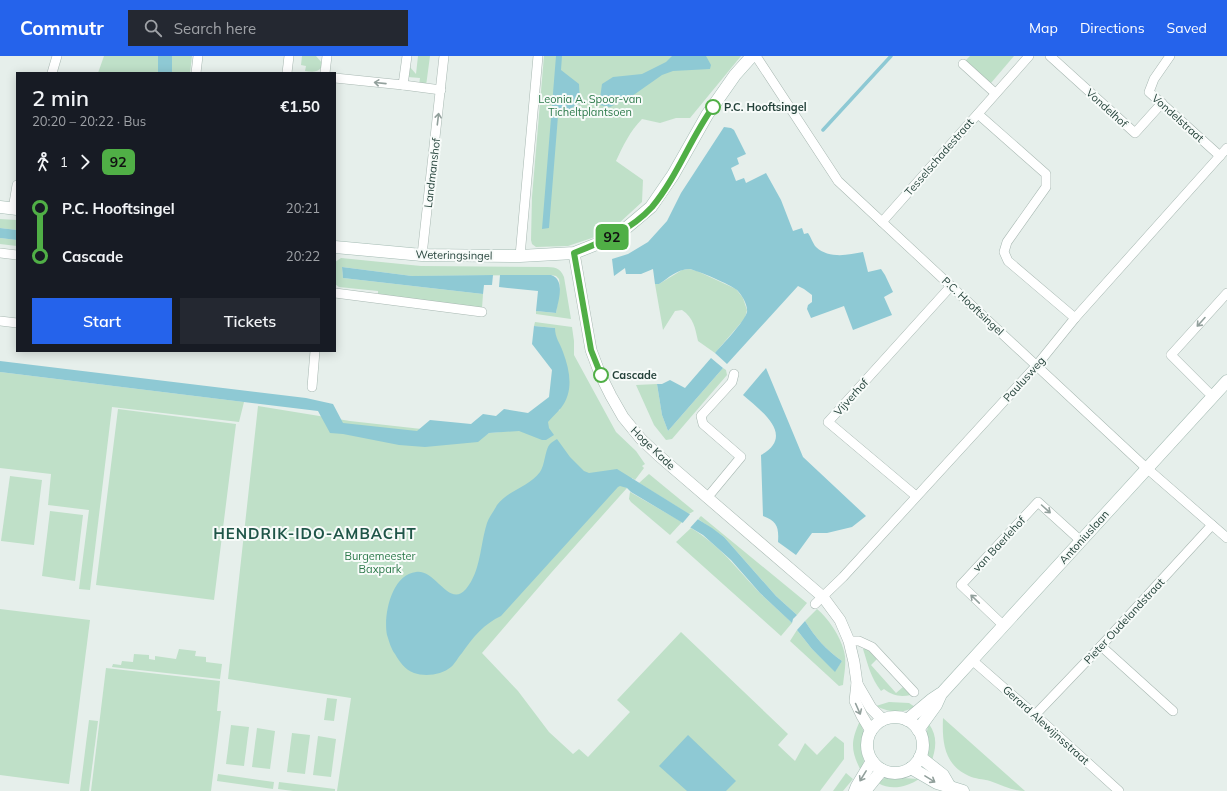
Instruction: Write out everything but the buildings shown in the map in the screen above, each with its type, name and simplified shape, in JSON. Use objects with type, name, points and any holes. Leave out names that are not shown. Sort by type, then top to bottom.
[{"type":"main road","name":"Weteringsingel","points":[[336,247],[422,255],[520,256],[574,253],[612,238],[651,207],[673,175],[707,115],[735,75],[752,56]]},
{"type":"main road","points":[[0,207],[15,209]]},
{"type":"main road","name":"Antoniuslaan","points":[[906,720],[941,694],[1227,381]]},
{"type":"main road","name":"Antoniuslaan","points":[[918,730],[936,705],[941,694]]},
{"type":"main road","points":[[895,718],[906,720],[913,724],[918,730],[922,744],[920,758],[911,768],[906,771],[894,773],[882,770],[872,761],[868,754],[867,746],[871,732],[876,725],[883,720],[895,718]]},
{"type":"main road","points":[[920,758],[943,775],[950,787]]},
{"type":"main road","points":[[855,791],[872,761]]},
{"type":"main road","points":[[911,768],[936,783],[962,791]]},
{"type":"main road","points":[[865,791],[882,770]]},
{"type":"street","points":[[52,72],[57,56]]},
{"type":"street","points":[[196,72],[198,56]]},
{"type":"street","points":[[287,72],[289,56]]},
{"type":"street","points":[[325,72],[327,56]]},
{"type":"street","points":[[403,86],[407,56]]},
{"type":"street","name":"Landmanshof","points":[[422,255],[444,56]]},
{"type":"street","points":[[520,256],[538,56]]},
{"type":"street","name":"P.C. Hooftsingel","points":[[756,56],[838,181],[1147,468],[1227,538]]},
{"type":"street","name":"Tesselschadestraat","points":[[882,222],[1029,56]]},
{"type":"street","name":"Vondelhof","points":[[1050,56],[1135,133],[1162,103]]},
{"type":"street","name":"Vondelstraat","points":[[1170,56],[1154,79],[1149,92],[1220,156]]},
{"type":"street","points":[[963,64],[995,93]]},
{"type":"street","points":[[336,78],[441,90]]},
{"type":"street","points":[[978,114],[1046,174],[1046,187],[1006,242],[1004,252],[1008,261],[1075,318]]},
{"type":"street","name":"Paulusweg","points":[[819,601],[843,577],[1037,365],[1075,318],[1227,148]]},
{"type":"street","points":[[15,209],[16,197]]},
{"type":"street","points":[[0,253],[16,255]]},
{"type":"street","name":"Hoge Kade","points":[[574,253],[591,350],[611,396],[623,417],[641,439],[840,620],[849,642],[854,662],[857,683],[856,704],[871,732]]},
{"type":"street","name":"Vijverhof","points":[[916,496],[828,422],[951,286]]},
{"type":"street","points":[[336,293],[482,312]]},
{"type":"street","points":[[1213,396],[1206,391],[1171,354],[1227,293]]},
{"type":"street","points":[[0,321],[16,323]]},
{"type":"street","points":[[312,387],[315,352]]},
{"type":"street","points":[[707,498],[741,457],[703,424],[701,416],[732,382],[734,374]]},
{"type":"street","name":"van Baerlehof","points":[[1004,626],[961,585],[966,579],[1038,502],[1081,541]]},
{"type":"street","name":"Pieter Oudelandstraat","points":[[1035,715],[1212,526]]},
{"type":"street","points":[[849,642],[859,641],[872,647],[914,692]]},
{"type":"street","points":[[1101,646],[1173,711]]},
{"type":"street","name":"Gerard Alewijnsstraat","points":[[972,660],[1119,791]]},
{"type":"street","name":"Hoge Kade","points":[[857,683],[871,708],[883,720]]},
{"type":"green space","points":[[104,56],[158,56],[158,72],[98,72]]},
{"type":"green space","points":[[172,56],[192,56],[190,72],[172,72]]},
{"type":"green space","points":[[302,56],[316,56],[323,64],[322,67],[316,71],[305,71],[306,66],[301,65]]},
{"type":"green space","points":[[418,56],[430,56],[426,86],[419,85],[420,78],[408,77],[409,66],[416,74]]},
{"type":"green space","name":"Leonia A. Spoor-van Ticheltplantsoen","points":[[544,56],[741,56],[690,118],[676,118],[660,123],[642,119],[630,134],[616,161],[643,180],[642,202],[617,225],[595,237],[568,246],[536,247],[532,244],[531,240],[532,197]]},
{"type":"green space","points":[[970,56],[1014,56],[991,83],[965,61]]},
{"type":"green space","points":[[0,219],[16,220],[16,230],[0,228]]},
{"type":"green space","points":[[0,238],[16,240],[16,246],[0,244]]},
{"type":"green space","points":[[341,258],[421,266],[548,267],[559,269],[564,277],[571,319],[536,314],[536,311],[556,313],[560,287],[559,279],[556,276],[412,276],[342,267],[343,278],[483,294],[482,308],[378,296],[378,291],[339,287],[336,285],[336,261]]},
{"type":"green space","points":[[689,269],[697,271],[736,289],[743,298],[747,310],[745,318],[715,353],[698,341],[692,320],[682,310],[675,311],[663,330],[655,284],[659,284],[682,270]]},
{"type":"green space","name":"Burgemeester Baxpark","points":[[535,322],[572,327],[574,355],[616,432],[636,451],[645,464],[642,466],[644,468],[635,480],[632,478],[625,487],[627,488],[482,653],[518,691],[549,732],[573,754],[579,749],[588,757],[630,712],[617,700],[681,632],[788,734],[778,745],[795,761],[805,743],[817,755],[835,736],[844,743],[844,759],[820,791],[337,791],[351,698],[228,679],[258,406],[350,421],[484,436],[489,433],[501,432],[560,410],[562,351],[555,336],[555,328],[534,326]]},
{"type":"green space","points":[[723,368],[726,370],[727,375],[672,439],[666,440],[654,425],[636,385],[657,384],[662,415],[668,431]]},
{"type":"green space","points":[[0,372],[244,402],[239,422],[112,407],[90,590],[79,589],[89,510],[48,505],[51,474],[0,468]]},
{"type":"green space","points":[[118,409],[236,424],[214,600],[96,585]]},
{"type":"green space","points":[[649,474],[694,511],[689,514],[639,483]]},
{"type":"green space","points":[[10,476],[42,480],[34,545],[1,541]]},
{"type":"green space","points":[[630,492],[682,522],[670,535],[631,502],[629,499]]},
{"type":"green space","points":[[50,511],[83,515],[75,581],[42,576]]},
{"type":"green space","points":[[701,516],[807,603],[797,615],[776,596],[724,537],[698,519]]},
{"type":"green space","points":[[691,528],[720,550],[760,593],[792,623],[781,636],[676,542]]},
{"type":"green space","points":[[0,609],[90,620],[69,784],[0,775]]},
{"type":"green space","points":[[817,609],[830,623],[842,645],[845,659],[843,685],[839,686],[790,641],[797,630],[812,649],[835,671],[842,661],[821,643],[805,621]]},
{"type":"green space","points":[[179,649],[196,651],[195,656],[206,657],[206,662],[222,664],[220,679],[112,667],[113,664],[121,665],[122,661],[133,662],[134,654],[149,655],[149,659],[155,660],[155,656],[176,659]]},
{"type":"green space","points":[[863,649],[867,649],[877,659],[871,665],[896,693],[903,687],[911,695],[897,695],[884,689],[881,691],[872,676]]},
{"type":"green space","points":[[106,668],[220,681],[217,711],[221,711],[211,791],[91,791]]},
{"type":"green space","points":[[327,698],[337,699],[334,721],[324,720]]},
{"type":"green space","points":[[889,702],[909,703],[915,707],[905,711],[896,712],[876,706]]},
{"type":"green space","points":[[943,718],[1025,791],[1012,789],[990,781],[971,777],[954,766],[946,752],[944,744]]},
{"type":"green space","points":[[89,720],[98,721],[89,791],[80,791]]},
{"type":"green space","points":[[860,721],[864,733],[861,751],[864,761],[861,771],[855,758],[853,746],[853,741]]},
{"type":"green space","points":[[929,724],[935,738],[934,753],[931,763],[926,744],[926,734]]},
{"type":"green space","points":[[231,725],[249,727],[244,766],[226,764]]},
{"type":"green space","points":[[257,728],[275,731],[270,769],[252,767]]},
{"type":"green space","points":[[292,733],[310,735],[305,774],[287,772]]},
{"type":"green space","points":[[318,736],[336,739],[331,777],[313,775]]},
{"type":"green space","points":[[846,773],[853,779],[843,791],[833,791]]},
{"type":"green space","points":[[218,774],[274,782],[273,789],[217,781]]},
{"type":"green space","points":[[886,777],[919,779],[899,787],[888,787],[878,783]]},
{"type":"green space","points":[[279,782],[335,789],[335,791],[293,791],[278,789]]},
{"type":"water","points":[[158,56],[172,56],[172,72],[158,72]]},
{"type":"water","points":[[556,56],[562,56],[561,70],[579,84],[580,101],[578,104],[558,116],[549,228],[542,229]]},
{"type":"water","points":[[672,56],[706,56],[711,65],[710,69],[673,71],[662,75],[635,94],[610,107],[599,105],[602,84],[613,77],[642,74],[666,62]]},
{"type":"water","points":[[724,127],[734,130],[746,154],[737,158],[739,164],[731,168],[736,181],[744,178],[746,183],[766,173],[781,200],[793,231],[802,228],[804,234],[808,233],[816,247],[821,251],[833,255],[863,252],[868,272],[881,269],[893,292],[884,297],[892,315],[853,330],[844,306],[811,318],[807,309],[808,305],[812,302],[812,295],[798,286],[727,364],[715,353],[738,327],[747,312],[747,306],[737,290],[714,278],[689,269],[677,272],[659,284],[655,284],[653,269],[641,274],[626,274],[625,268],[614,276],[612,259],[628,254],[648,242],[667,221],[681,193]]},
{"type":"water","points":[[0,228],[16,230],[16,240],[0,238]]},
{"type":"water","points":[[342,267],[412,276],[493,275],[492,285],[484,285],[483,294],[343,278]]},
{"type":"water","points":[[500,275],[551,275],[556,278],[560,286],[560,291],[556,313],[536,311],[538,291],[499,287]]},
{"type":"water","points":[[534,326],[555,328],[570,381],[568,395],[565,401],[561,408],[548,422],[549,428],[554,435],[546,440],[542,440],[519,431],[489,433],[478,442],[425,447],[399,445],[343,434],[330,433],[318,411],[0,372],[0,361],[306,398],[333,404],[343,423],[417,431],[430,420],[471,424],[483,414],[496,416],[504,409],[528,413],[549,397],[552,370],[532,344]]},
{"type":"water","points":[[711,358],[723,368],[668,431],[662,415],[657,384],[662,384],[670,380],[685,388]]},
{"type":"water","points":[[766,368],[803,457],[866,516],[852,527],[827,533],[812,533],[796,555],[778,542],[776,525],[774,522],[763,516],[761,455],[771,447],[775,439],[775,431],[766,416],[743,395]]},
{"type":"water","points":[[557,439],[570,457],[584,471],[589,473],[617,469],[724,537],[776,596],[797,615],[793,619],[792,623],[760,593],[731,560],[703,535],[631,492],[627,488],[620,486],[501,616],[484,627],[451,667],[443,672],[428,675],[414,673],[405,668],[390,645],[386,627],[388,607],[395,588],[408,574],[416,572],[430,576],[448,592],[460,594],[466,589],[475,574],[489,518],[502,500],[530,481],[540,472],[548,446]]},
{"type":"water","points":[[805,621],[821,643],[842,661],[835,672],[812,649],[797,630]]},
{"type":"water","points":[[688,735],[736,781],[726,791],[687,791],[659,766]]},
{"type":"pier","points":[[691,513],[699,518],[689,529],[681,525]]},
{"type":"waterway","points":[[823,130],[891,56]]},
{"type":"bus line","name":"92","points":[[601,375],[591,350],[574,253],[612,238],[637,220],[651,207],[673,175],[713,107]]},
{"type":"place","name":"P.C. Hooftsingel","points":[[713,107]]},
{"type":"place","name":"Cascade","points":[[601,375]]},
{"type":"district","name":"HENDRIK-IDO-AMBACHT","points":[[315,534]]}]
